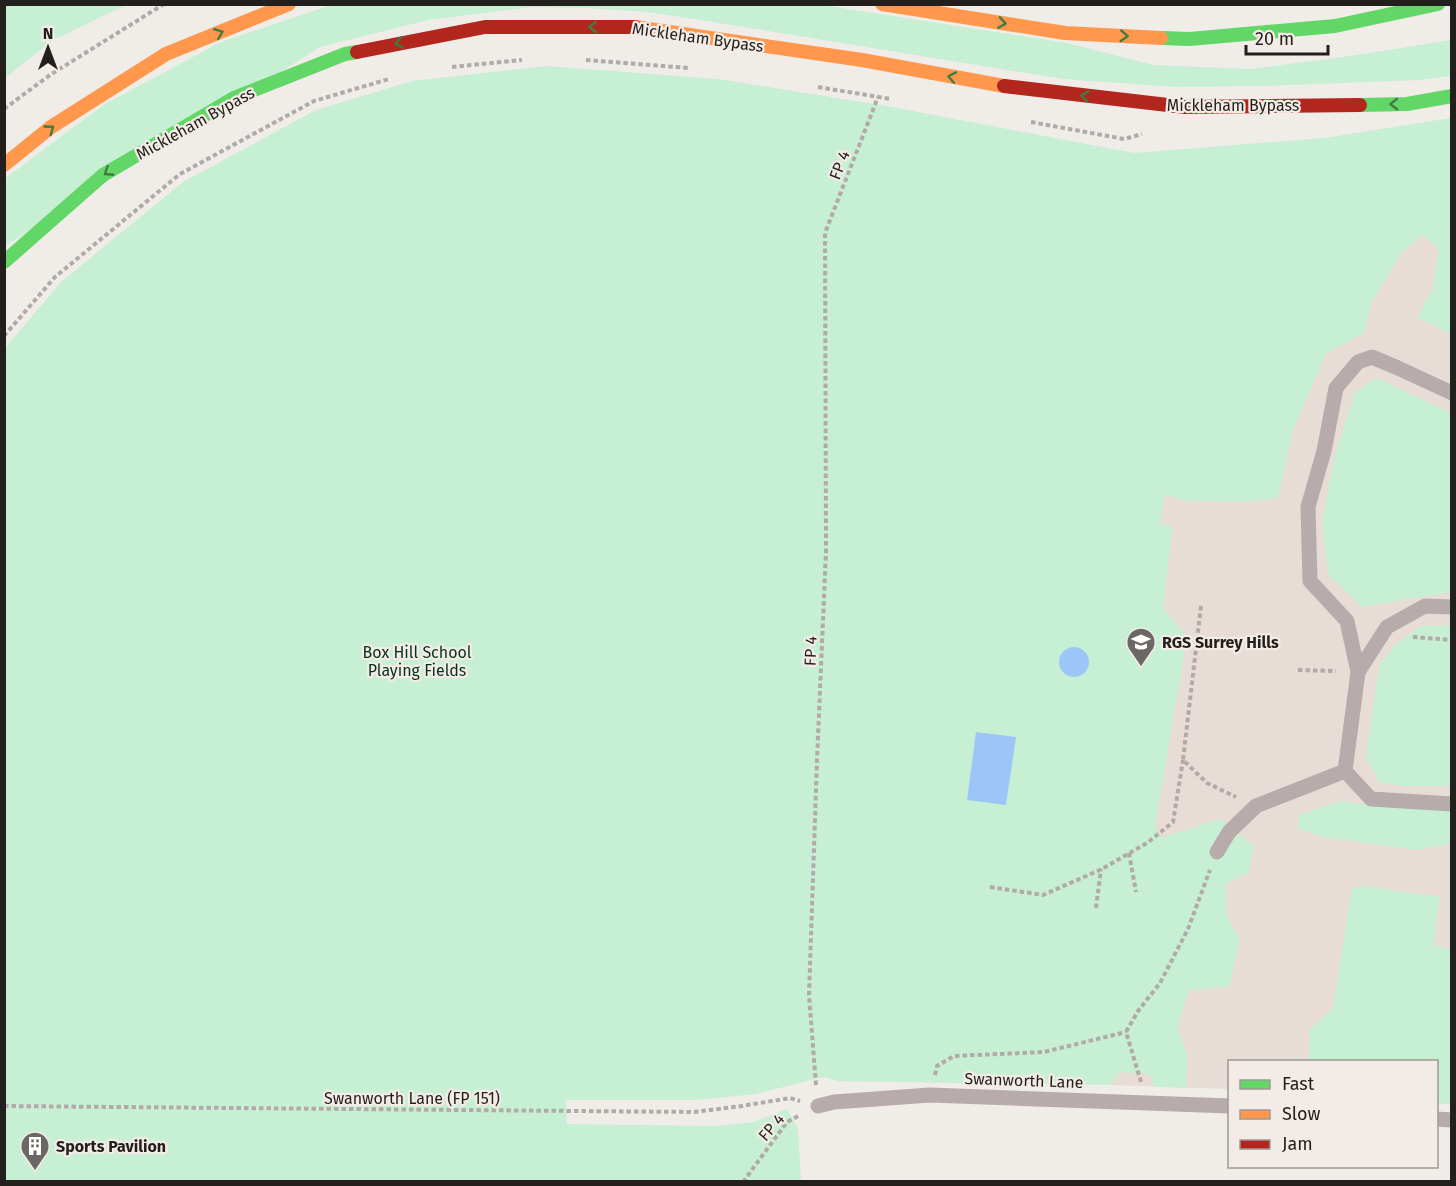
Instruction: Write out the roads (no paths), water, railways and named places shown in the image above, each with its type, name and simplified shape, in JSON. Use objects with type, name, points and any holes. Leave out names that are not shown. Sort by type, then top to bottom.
[{"type":"highway","points":[[4,165],[51,127],[166,54],[289,4]]},
{"type":"highway","points":[[882,4],[1065,33],[1190,39],[1335,26],[1438,4]]},
{"type":"highway","name":"Mickleham Bypass","points":[[4,262],[103,175],[234,99],[345,54],[485,27],[636,27],[862,60],[1010,87],[1185,107],[1407,104],[1452,96]]},
{"type":"lane","points":[[1345,771],[1358,672],[1347,621],[1310,581],[1308,507],[1324,451],[1336,388],[1358,362],[1372,357],[1452,393]]},
{"type":"lane","points":[[1358,672],[1388,627],[1425,606],[1452,607]]},
{"type":"lane","points":[[1345,771],[1371,799],[1452,804]]},
{"type":"lane","points":[[1217,852],[1229,832],[1256,806],[1345,771]]},
{"type":"lane","name":"Swanworth Lane","points":[[818,1106],[834,1102],[930,1095],[1228,1106]]},
{"type":"water","points":[[1074,647],[1085,651],[1089,662],[1085,673],[1074,677],[1063,673],[1059,662],[1063,651]]},
{"type":"water","points":[[976,732],[1016,737],[1006,805],[967,800]]},
{"type":"place","name":"RGS Surrey Hills","points":[[1141,668]]},
{"type":"place","name":"Sports Pavilion","points":[[35,1172]]},
{"type":"park label","name":"Box Hill School Playing Fields","points":[[417,661]]}]
